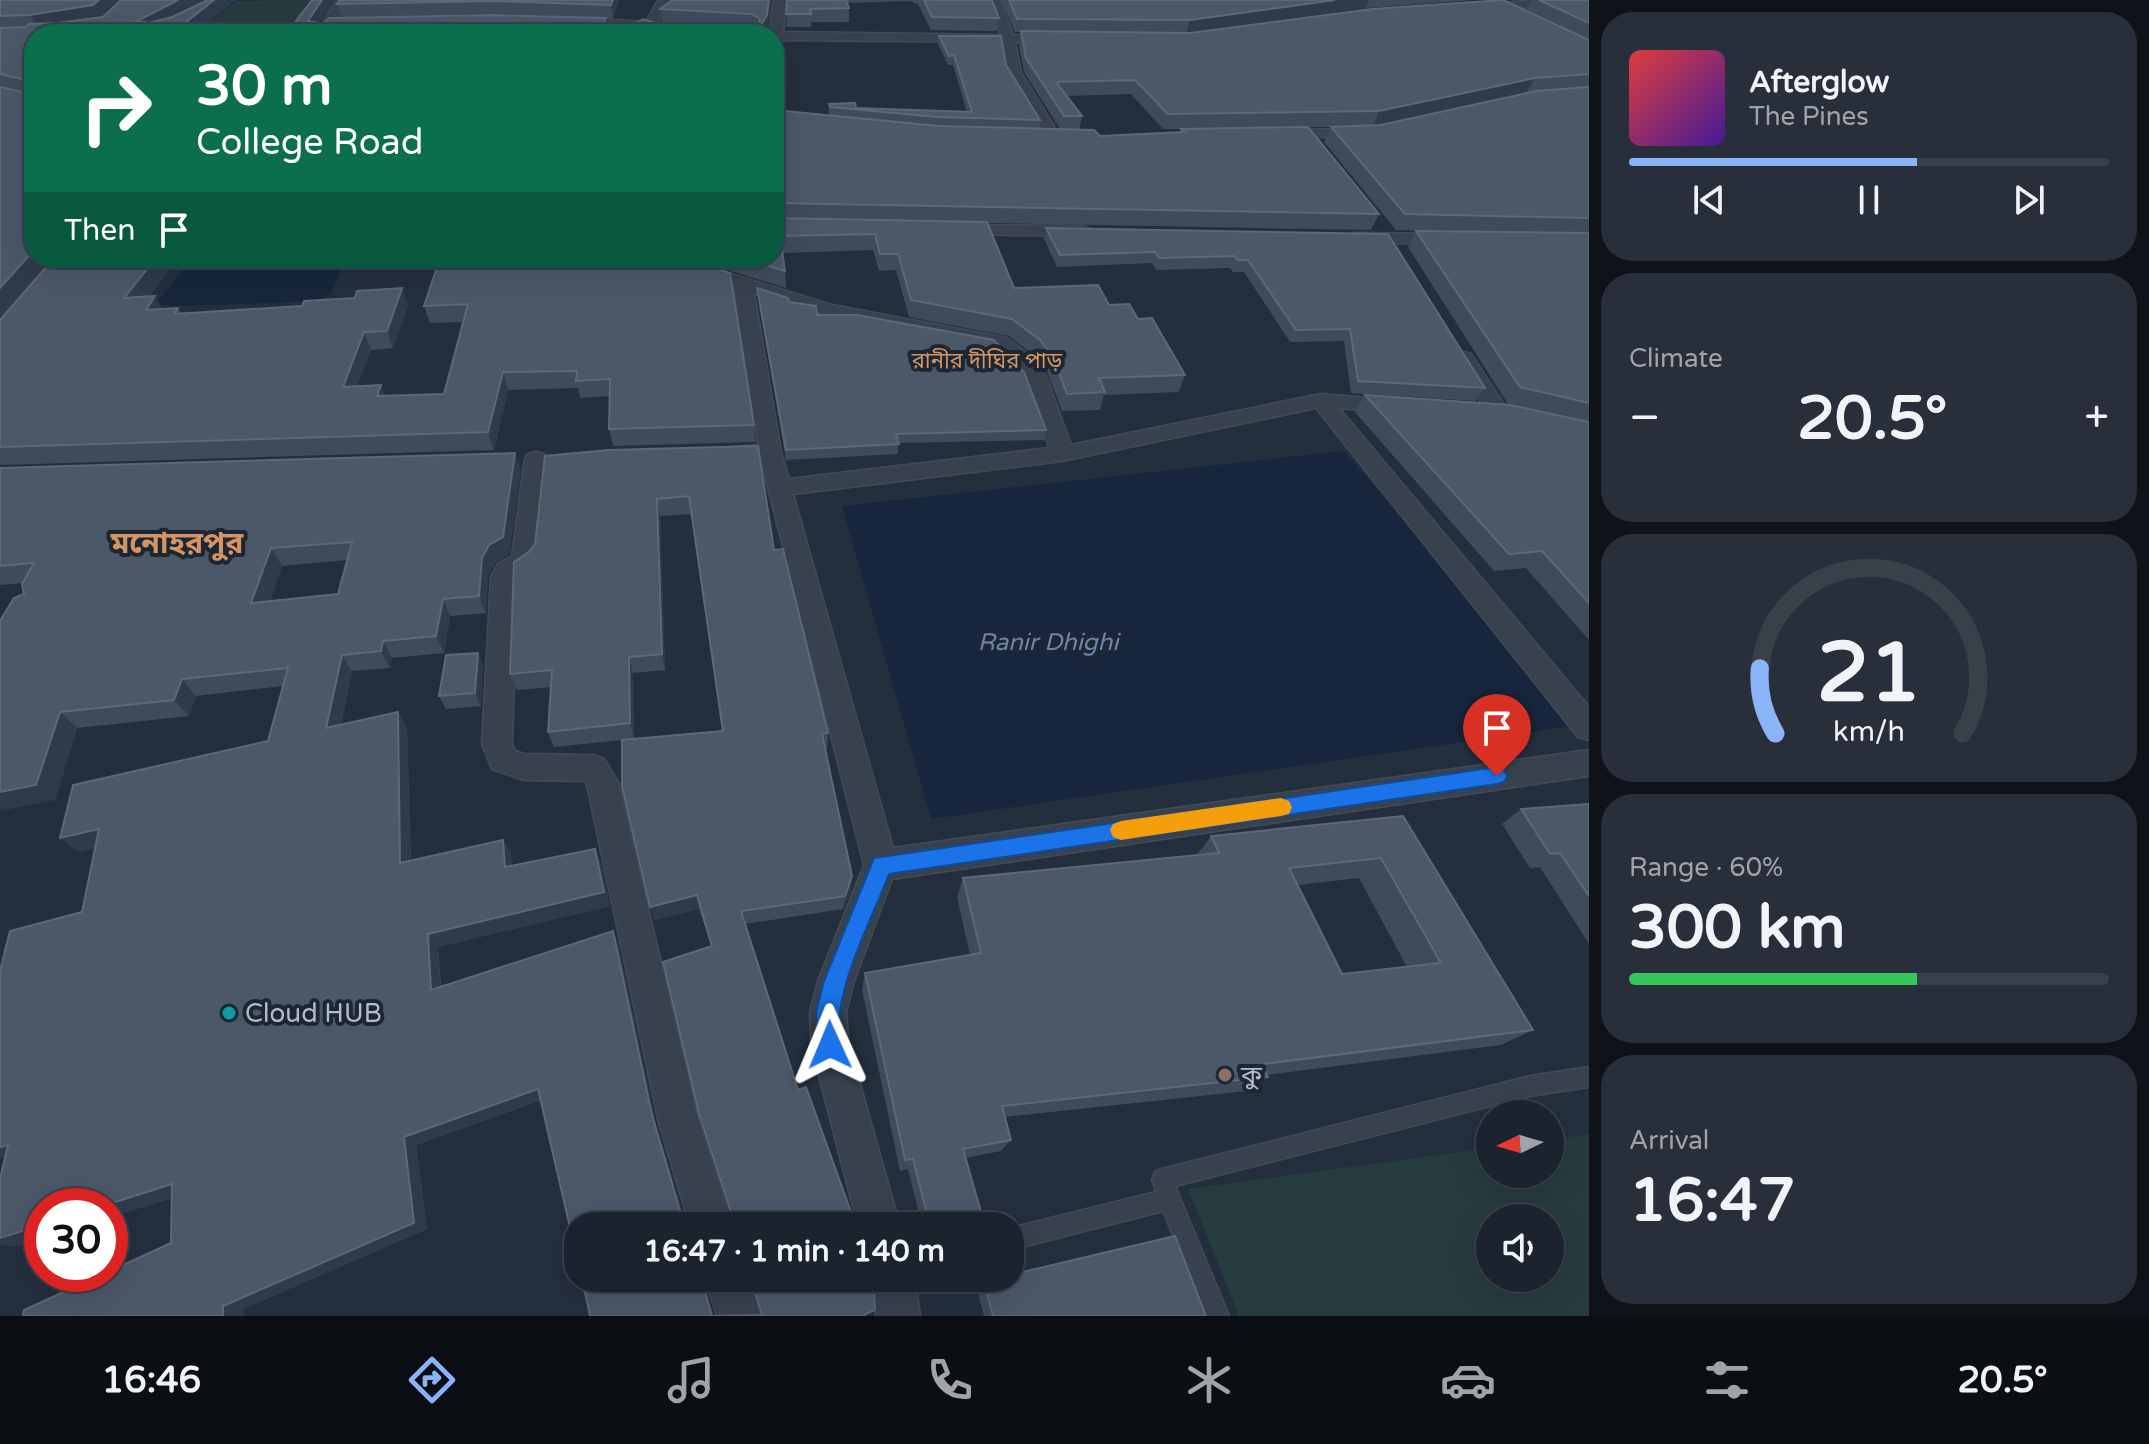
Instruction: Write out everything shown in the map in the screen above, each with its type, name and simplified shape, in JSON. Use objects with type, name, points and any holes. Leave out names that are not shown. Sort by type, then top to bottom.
[{"type":"street","points":[[328,24],[343,0]]},
{"type":"street","points":[[651,24],[664,0]]},
{"type":"street","points":[[777,24],[780,0]]},
{"type":"street","points":[[994,0],[1008,38],[1014,73],[1047,138],[1075,139]]},
{"type":"street","points":[[1456,8],[1586,0]]},
{"type":"street","points":[[548,21],[609,24]]},
{"type":"street","points":[[784,38],[1071,39]]},
{"type":"street","points":[[1260,135],[1385,131]]},
{"type":"street","points":[[1307,134],[1324,154]]},
{"type":"street","points":[[1374,220],[1394,245]]},
{"type":"street","points":[[942,229],[1100,231]]},
{"type":"street","points":[[1343,238],[1394,245],[1467,240]]},
{"type":"street","points":[[691,268],[829,310],[965,335],[1017,351],[1037,375],[1062,454]]},
{"type":"street","points":[[743,285],[770,452],[881,865],[836,981],[828,1012],[830,1045],[875,1212]]},
{"type":"street","points":[[1456,345],[1505,414],[1468,410]]},
{"type":"street","points":[[780,488],[1062,454],[1321,400],[1424,407]]},
{"type":"street","points":[[1321,400],[1589,728]]},
{"type":"street","points":[[692,455],[770,452]]},
{"type":"street","points":[[536,459],[524,561],[507,571],[504,577],[497,744],[503,760],[524,767],[593,768],[602,782],[679,1123],[707,1212]]},
{"type":"street","points":[[881,865],[1589,763]]},
{"type":"street","points":[[731,1292],[739,1316]]},
{"type":"lane","points":[[1218,1316],[1162,1179],[1530,1086],[1589,1077]]},
{"type":"lane","points":[[1024,1235],[1169,1199]]},
{"type":"green space","points":[[322,0],[304,24],[208,24],[236,1]]},
{"type":"green space","points":[[1589,1134],[1589,1316],[1239,1316],[1188,1189],[1476,1150],[1476,1188],[1564,1188],[1564,1138]]},
{"type":"water","points":[[184,268],[341,268],[333,290],[320,301],[156,304]]},
{"type":"water","name":"Ranir Dhighi","points":[[1344,451],[1580,725],[931,819],[842,506]]},
{"type":"building","points":[[0,0],[99,0],[93,5],[30,15],[0,16]]},
{"type":"building","points":[[121,0],[178,0],[137,21],[149,23],[214,0],[184,24],[29,24],[103,17]]},
{"type":"building","points":[[312,0],[322,0],[308,21],[323,24],[294,24]]},
{"type":"building","points":[[340,0],[613,0],[611,5],[493,1],[337,4]]},
{"type":"building","points":[[673,0],[769,0],[767,15],[762,24],[659,24],[760,23],[759,18],[752,14],[660,9]]},
{"type":"building","points":[[787,0],[846,0],[849,8],[810,9],[811,14],[786,14]]},
{"type":"building","points":[[924,0],[992,0],[999,18],[932,17]]},
{"type":"building","points":[[1009,0],[1335,0],[1190,20],[1017,19]]},
{"type":"building","points":[[1503,0],[1589,40],[1589,74],[1535,78],[1379,111],[1168,114],[1135,80],[1056,82],[1082,116],[1064,116],[1026,58],[1021,31],[1190,33],[1372,9]]},
{"type":"building","points":[[1539,0],[1589,0],[1589,23]]},
{"type":"building","points":[[493,15],[606,18],[604,24],[323,24],[329,18]]},
{"type":"building","points":[[643,19],[659,24],[635,24]]},
{"type":"building","points":[[24,27],[24,80],[0,74],[0,28]]},
{"type":"building","points":[[939,36],[1001,36],[1006,65],[1040,120],[938,117],[830,107],[829,104],[855,103],[856,108],[972,112],[954,55],[949,56]]},
{"type":"building","points":[[0,87],[24,92],[24,261],[0,288]]},
{"type":"building","points":[[1589,87],[1589,218],[1405,214],[1331,127],[1381,125],[1536,91]]},
{"type":"building","points":[[784,111],[939,126],[1094,130],[1100,136],[1184,132],[1181,129],[1308,127],[1379,214],[784,203]]},
{"type":"building","points":[[784,218],[987,222],[1014,288],[1098,285],[1109,305],[1129,304],[1138,319],[1152,318],[1185,375],[1099,378],[1105,392],[1067,394],[1053,357],[1040,340],[1012,319],[911,300],[898,254],[880,254],[875,234],[784,236]]},
{"type":"building","points":[[1046,228],[1388,234],[1485,388],[1358,381],[1350,329],[1296,330],[1248,260],[1238,260],[1234,256],[1159,258],[1155,252],[1060,255]]},
{"type":"building","points":[[1416,231],[1589,233],[1589,403],[1520,387]]},
{"type":"building","points":[[45,268],[148,268],[124,298],[155,296],[146,310],[178,308],[174,314],[302,306],[304,301],[355,298],[357,291],[402,288],[387,331],[364,332],[343,387],[381,385],[377,396],[444,394],[468,304],[424,306],[437,268],[714,268],[730,273],[754,425],[609,429],[610,379],[576,381],[577,371],[503,372],[488,432],[0,447],[0,320]]},
{"type":"building","points":[[757,288],[788,298],[789,302],[816,306],[817,315],[857,315],[994,340],[1024,372],[1046,430],[896,434],[899,444],[786,450]]},
{"type":"building","points":[[1365,395],[1510,405],[1589,422],[1589,603],[1542,551],[1509,554]]},
{"type":"building","points":[[758,446],[774,550],[783,549],[828,733],[822,734],[852,876],[845,896],[741,911],[798,1090],[806,1087],[851,1212],[731,1212],[699,1114],[663,962],[712,946],[697,895],[650,907],[622,787],[622,740],[723,731],[689,496],[657,499],[662,654],[629,657],[630,723],[548,732],[552,670],[510,674],[514,562],[535,544],[545,456],[609,450]]},
{"type":"building","points":[[515,453],[503,537],[489,545],[482,558],[479,596],[443,599],[436,636],[383,641],[381,651],[342,655],[326,728],[398,712],[400,863],[503,840],[505,867],[595,849],[604,892],[428,934],[431,990],[613,931],[652,1115],[680,1212],[566,1212],[538,1089],[404,1137],[414,1223],[223,1306],[223,1316],[23,1316],[24,1310],[64,1292],[128,1292],[128,1263],[171,1243],[172,1184],[128,1198],[128,1188],[24,1188],[24,1231],[0,1238],[0,1179],[8,1145],[0,1147],[0,971],[10,931],[82,912],[99,829],[60,838],[73,785],[268,741],[288,668],[182,679],[174,700],[60,712],[36,785],[0,792],[0,621],[14,598],[24,594],[22,584],[34,563],[0,566],[0,468]],"holes":[[[352,542],[338,594],[251,603],[271,548]]]},
{"type":"building","points":[[478,653],[475,693],[439,696],[446,655]]},
{"type":"building","points":[[1589,804],[1589,896],[1560,853],[1550,854],[1521,809]]},
{"type":"building","points":[[1403,816],[1533,1030],[1263,1064],[1268,1077],[1002,1106],[1011,1140],[963,1149],[981,1212],[926,1212],[913,1159],[905,1160],[865,973],[981,953],[963,878],[1219,853],[1211,836]],"holes":[[[1381,858],[1441,963],[1342,974],[1289,868]]]},
{"type":"building","points":[[1175,1236],[1206,1316],[993,1316],[987,1292],[1024,1292],[1024,1272]]},
{"type":"building","points":[[585,1292],[705,1292],[712,1316],[590,1316]]},
{"type":"building","points":[[755,1292],[874,1292],[875,1310],[862,1316],[712,1316],[762,1315]]},
{"type":"slow traffic","points":[[1121,830],[1281,807]]},
{"type":"place","name":"Cloud HUB","points":[[229,1013]]},
{"type":"place","name":"কু","points":[[1225,1075]]},
{"type":"district","name":"রানীর দীঘির পাড়","points":[[987,360]]},
{"type":"district","name":"মনোহরপুর","points":[[177,543]]},
{"type":"route","points":[[830,1045],[828,1012],[836,981],[881,865],[1497,776]]}]
